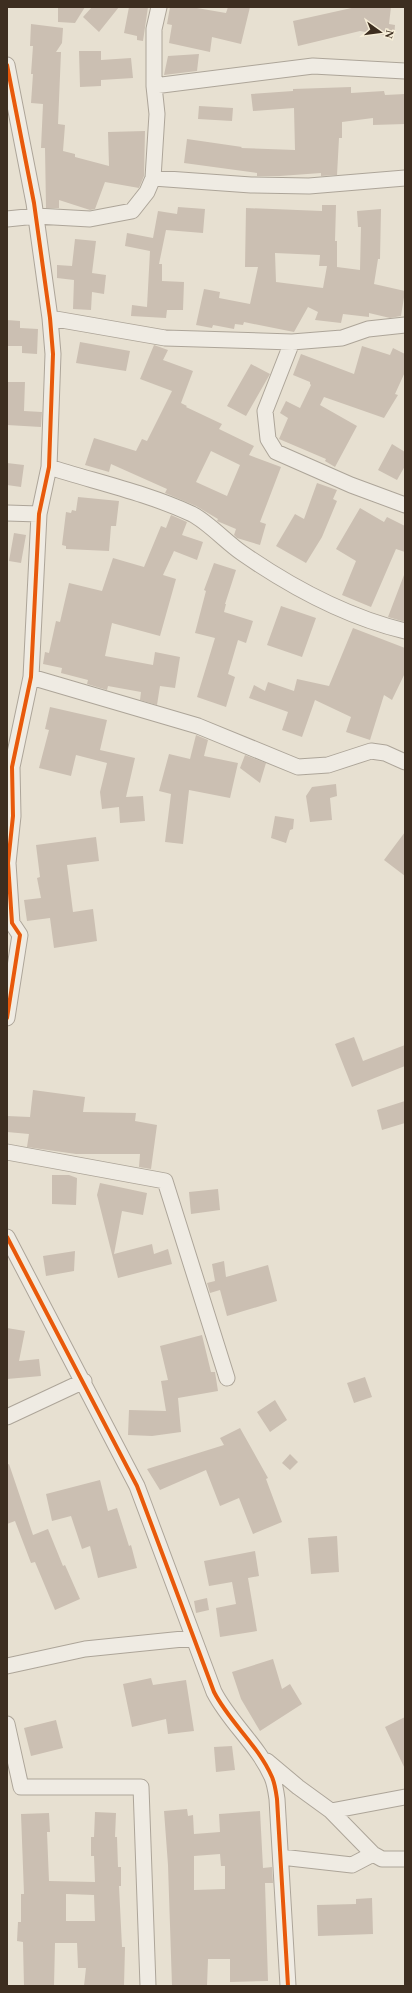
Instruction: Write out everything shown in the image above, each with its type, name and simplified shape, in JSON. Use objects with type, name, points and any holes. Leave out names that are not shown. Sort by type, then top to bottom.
[{"type":"street","points":[[7,219],[36,216],[90,219],[132,211],[147,192],[153,178],[157,114],[154,86],[154,30],[159,7]]},
{"type":"street","points":[[7,65],[23,140],[36,216],[50,318],[53,354],[48,467],[39,514],[31,677],[12,768],[13,816],[8,863],[12,923],[20,935],[7,1018]]},
{"type":"street","points":[[154,86],[313,66],[405,71]]},
{"type":"street","points":[[153,178],[251,185],[301,186],[405,178]]},
{"type":"street","points":[[50,318],[165,338],[292,342],[342,338],[368,329],[405,325]]},
{"type":"street","points":[[292,342],[265,411],[268,438],[276,452],[351,486],[405,505]]},
{"type":"street","points":[[48,467],[152,499],[194,515],[236,549],[280,579],[379,625],[405,631]]},
{"type":"street","points":[[7,513],[39,514]]},
{"type":"street","points":[[31,677],[198,726],[298,767],[306,768],[328,764],[371,751],[385,753],[405,762]]},
{"type":"street","points":[[7,1152],[165,1181],[227,1378]]},
{"type":"street","points":[[7,1237],[137,1486],[214,1692],[223,1709],[244,1733],[273,1778],[277,1798],[288,1986]]},
{"type":"street","points":[[7,1417],[84,1382]]},
{"type":"street","points":[[7,1666],[85,1649],[193,1638]]},
{"type":"street","points":[[7,1724],[21,1787],[141,1787],[148,1986]]},
{"type":"street","points":[[260,1756],[298,1787],[331,1810],[373,1854],[382,1859],[405,1859]]},
{"type":"street","points":[[331,1810],[405,1797]]},
{"type":"street","points":[[281,1856],[352,1865],[373,1854]]},
{"type":"building","points":[[58,7],[85,7],[75,23],[58,22]]},
{"type":"building","points":[[92,7],[119,7],[99,32],[83,17]]},
{"type":"building","points":[[129,7],[148,7],[143,41],[137,40],[137,36],[124,33]]},
{"type":"building","points":[[170,7],[191,7],[226,13],[228,7],[250,7],[241,44],[212,37],[210,52],[169,43],[172,25],[167,24]]},
{"type":"building","points":[[356,7],[391,7],[389,24],[395,25],[394,37],[360,31],[298,46],[293,21]]},
{"type":"building","points":[[31,24],[63,28],[62,43],[56,52],[61,52],[58,124],[65,125],[63,151],[75,154],[75,157],[109,166],[108,132],[145,131],[144,176],[139,188],[105,182],[95,209],[90,210],[59,200],[59,208],[46,208],[45,148],[41,148],[43,104],[31,103],[33,46],[30,46]]},
{"type":"building","points":[[79,51],[101,51],[101,60],[131,58],[133,78],[101,80],[101,86],[80,87]]},
{"type":"building","points":[[199,54],[197,71],[164,75],[168,56]]},
{"type":"building","points":[[351,87],[351,93],[384,91],[385,95],[405,94],[405,124],[373,125],[373,118],[342,122],[342,138],[339,138],[337,175],[321,176],[321,173],[257,176],[257,173],[184,163],[187,139],[242,147],[241,148],[295,150],[294,108],[253,111],[251,94],[293,91],[293,89]]},
{"type":"building","points":[[199,106],[233,108],[232,121],[198,119]]},
{"type":"building","points":[[322,205],[336,205],[335,241],[337,241],[337,267],[360,270],[361,227],[358,227],[357,211],[381,209],[380,259],[378,259],[374,284],[405,291],[401,316],[390,318],[369,313],[369,317],[343,314],[341,323],[315,320],[318,312],[308,307],[294,332],[244,322],[243,325],[235,324],[234,329],[213,325],[212,328],[196,325],[204,289],[220,292],[219,298],[250,304],[258,267],[245,267],[246,208],[322,211]],"holes":[[[275,253],[320,255],[319,266],[327,266],[323,288],[276,282]]]},
{"type":"building","points":[[178,207],[205,209],[203,233],[166,230],[159,264],[162,264],[162,281],[184,282],[183,310],[167,310],[166,318],[131,316],[132,305],[147,307],[150,251],[125,246],[127,233],[153,238],[158,211],[177,214]]},
{"type":"building","points":[[75,239],[96,241],[92,273],[106,275],[104,294],[92,292],[91,310],[73,309],[74,280],[57,278],[57,265],[72,266]]},
{"type":"building","points":[[7,320],[20,321],[20,328],[38,329],[37,354],[22,353],[22,346],[7,346]]},
{"type":"building","points":[[80,342],[130,351],[126,371],[76,363]]},
{"type":"building","points":[[154,345],[168,350],[163,360],[193,371],[181,403],[187,406],[186,407],[222,424],[219,429],[254,446],[249,455],[281,467],[260,522],[266,524],[260,545],[237,538],[234,535],[236,529],[217,521],[218,519],[196,506],[165,493],[167,489],[111,464],[109,472],[85,465],[94,438],[136,451],[142,439],[147,441],[172,391],[140,379]],"holes":[[[211,451],[240,465],[227,496],[196,482]]]},
{"type":"building","points":[[362,346],[390,355],[393,348],[405,354],[405,372],[395,394],[398,395],[384,418],[324,397],[320,405],[357,426],[335,467],[325,461],[326,459],[279,439],[288,418],[280,413],[286,401],[300,408],[311,385],[310,382],[293,375],[301,354],[354,374]]},
{"type":"building","points":[[251,364],[270,374],[246,416],[227,406]]},
{"type":"building","points":[[7,382],[25,382],[24,411],[42,412],[41,427],[7,425]]},
{"type":"building","points":[[392,444],[405,452],[405,466],[397,480],[378,470]]},
{"type":"building","points":[[7,463],[24,465],[21,487],[7,485]]},
{"type":"building","points":[[317,483],[337,490],[333,499],[337,501],[322,537],[306,563],[276,546],[295,514],[304,519]]},
{"type":"building","points":[[78,497],[119,501],[116,526],[111,526],[109,551],[66,549],[66,546],[62,545],[66,512],[71,513],[72,510],[76,511]]},
{"type":"building","points":[[360,508],[384,522],[387,517],[405,526],[405,552],[396,549],[371,607],[342,595],[356,561],[336,549]]},
{"type":"building","points":[[171,515],[187,522],[182,535],[203,542],[197,560],[174,551],[163,575],[176,579],[160,636],[112,623],[105,656],[153,665],[155,652],[180,657],[175,688],[160,686],[157,705],[140,700],[141,692],[108,686],[107,690],[87,684],[88,680],[61,673],[62,668],[43,664],[45,652],[49,653],[56,621],[60,622],[69,583],[102,591],[113,558],[144,567],[161,526],[166,528]]},
{"type":"building","points":[[14,533],[26,535],[21,563],[9,561]]},
{"type":"building","points":[[214,563],[236,570],[225,604],[224,612],[253,621],[246,643],[238,640],[228,674],[235,677],[226,707],[197,697],[215,638],[195,633],[206,591],[204,590]]},
{"type":"building","points":[[404,575],[405,576],[405,622],[388,617]]},
{"type":"building","points":[[281,606],[316,618],[302,657],[267,645]]},
{"type":"building","points":[[353,628],[405,648],[405,673],[392,700],[384,695],[370,740],[346,732],[351,717],[315,700],[302,737],[282,730],[288,712],[249,698],[254,685],[265,691],[268,682],[294,691],[297,679],[329,686]]},
{"type":"building","points":[[50,707],[107,720],[100,750],[135,758],[126,797],[143,796],[145,821],[120,823],[119,807],[102,809],[100,792],[107,763],[76,755],[71,776],[39,768],[49,730],[45,729]]},
{"type":"building","points":[[196,735],[208,740],[204,756],[238,763],[230,798],[189,790],[183,844],[165,842],[171,794],[159,791],[169,754],[190,759]]},
{"type":"building","points":[[245,755],[266,763],[260,783],[240,768]]},
{"type":"building","points":[[336,784],[337,796],[330,798],[332,820],[310,822],[306,796],[312,787]]},
{"type":"building","points":[[275,816],[294,819],[293,829],[290,830],[286,843],[271,838]]},
{"type":"building","points":[[405,832],[405,876],[384,860]]},
{"type":"building","points":[[96,837],[99,861],[67,865],[73,912],[93,909],[97,941],[54,948],[50,918],[27,921],[24,900],[41,898],[37,878],[40,877],[36,845]]},
{"type":"building","points":[[354,1037],[363,1061],[405,1045],[405,1066],[352,1087],[335,1044]]},
{"type":"building","points":[[33,1090],[85,1097],[83,1112],[136,1113],[135,1121],[157,1125],[151,1169],[139,1167],[140,1154],[76,1154],[27,1147],[29,1134],[7,1132],[7,1116],[30,1117]]},
{"type":"building","points":[[405,1101],[405,1123],[382,1130],[377,1110]]},
{"type":"building","points":[[52,1175],[69,1175],[77,1178],[76,1205],[52,1204]]},
{"type":"building","points":[[100,1183],[147,1193],[143,1215],[122,1211],[114,1254],[152,1244],[154,1254],[168,1249],[172,1264],[118,1278],[97,1195]]},
{"type":"building","points":[[218,1189],[220,1210],[191,1214],[189,1192]]},
{"type":"building","points":[[75,1251],[74,1271],[46,1276],[43,1256]]},
{"type":"building","points":[[224,1261],[226,1277],[268,1265],[277,1301],[227,1316],[220,1290],[210,1293],[207,1283],[215,1281],[212,1264]]},
{"type":"building","points":[[7,1328],[25,1331],[19,1361],[39,1359],[41,1376],[7,1379]]},
{"type":"building","points":[[202,1335],[211,1372],[215,1372],[218,1391],[178,1398],[181,1432],[152,1436],[128,1435],[129,1410],[166,1411],[161,1381],[168,1380],[160,1346]]},
{"type":"building","points":[[365,1377],[372,1397],[354,1403],[347,1383]]},
{"type":"building","points":[[275,1400],[287,1420],[270,1432],[257,1412]]},
{"type":"building","points":[[240,1428],[268,1478],[266,1479],[282,1522],[253,1534],[239,1498],[220,1506],[206,1470],[160,1490],[147,1469],[224,1445],[220,1438]]},
{"type":"building","points":[[290,1454],[298,1462],[290,1470],[282,1463]]},
{"type":"building","points":[[9,1464],[33,1535],[48,1529],[63,1566],[65,1565],[80,1599],[55,1610],[35,1562],[31,1563],[15,1521],[7,1524],[7,1465]]},
{"type":"building","points":[[100,1480],[108,1511],[117,1508],[129,1546],[131,1545],[137,1568],[98,1578],[90,1546],[82,1549],[71,1516],[52,1521],[46,1494]]},
{"type":"building","points":[[337,1536],[339,1572],[311,1574],[308,1538]]},
{"type":"building","points":[[255,1551],[259,1576],[248,1578],[257,1631],[220,1637],[216,1608],[236,1604],[232,1582],[209,1586],[204,1561]]},
{"type":"building","points":[[207,1598],[209,1610],[196,1613],[194,1601]]},
{"type":"building","points":[[273,1659],[282,1689],[290,1684],[302,1704],[260,1731],[241,1699],[232,1672]]},
{"type":"building","points":[[151,1678],[153,1685],[186,1680],[194,1731],[168,1734],[166,1719],[132,1727],[123,1684]]},
{"type":"building","points":[[405,1717],[405,1769],[385,1727]]},
{"type":"building","points":[[56,1720],[63,1748],[31,1756],[24,1728]]},
{"type":"building","points":[[232,1746],[235,1770],[216,1772],[214,1747]]},
{"type":"building","points":[[187,1809],[188,1816],[193,1815],[194,1834],[220,1832],[219,1814],[260,1811],[263,1868],[272,1867],[273,1883],[265,1883],[268,1981],[230,1982],[230,1959],[208,1959],[207,1986],[172,1986],[168,1865],[164,1811]],"holes":[[[220,1854],[221,1866],[225,1866],[225,1889],[194,1890],[194,1856]]]},
{"type":"building","points":[[95,1812],[116,1813],[115,1837],[117,1837],[118,1867],[121,1867],[121,1886],[119,1886],[122,1947],[125,1947],[124,1986],[84,1986],[86,1968],[78,1968],[77,1943],[55,1943],[54,1986],[24,1986],[23,1942],[17,1941],[18,1922],[21,1922],[21,1894],[24,1894],[21,1814],[49,1813],[50,1832],[47,1832],[49,1881],[95,1882],[94,1856],[91,1856],[91,1837],[94,1837]],"holes":[[[66,1894],[94,1895],[95,1921],[66,1921]]]},
{"type":"building","points":[[372,1898],[373,1934],[318,1936],[317,1905],[356,1904],[356,1899]]},
{"type":"cycle path","points":[[7,65],[34,203],[50,318],[53,354],[49,467],[39,514],[31,677],[12,767],[13,816],[8,863],[12,923],[20,935],[7,1018]]},
{"type":"cycle path","points":[[7,1237],[137,1486],[214,1692],[228,1714],[252,1744],[266,1765],[273,1780],[277,1799],[288,1986]]}]
